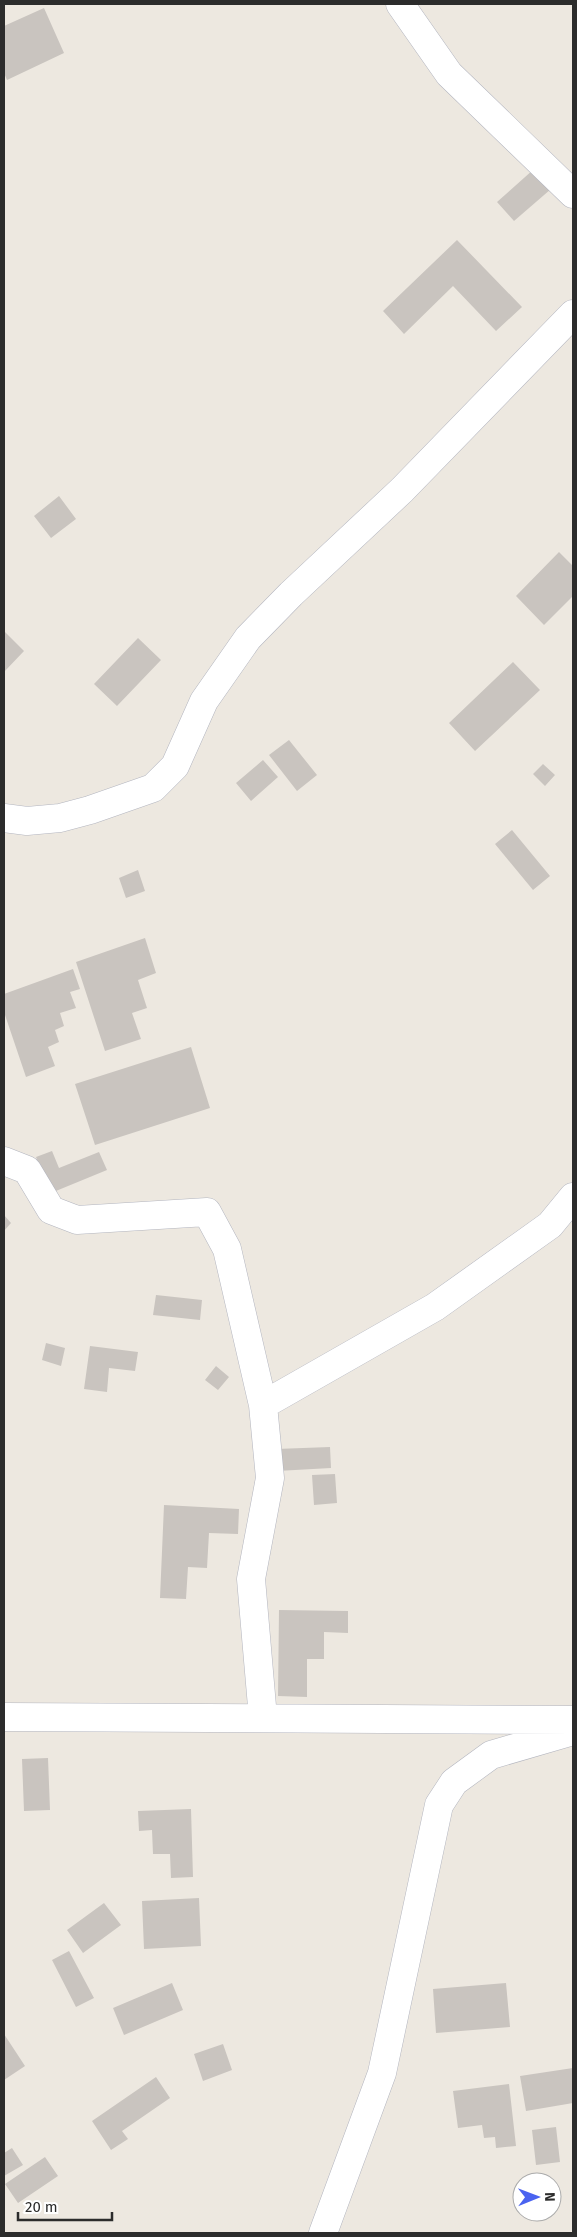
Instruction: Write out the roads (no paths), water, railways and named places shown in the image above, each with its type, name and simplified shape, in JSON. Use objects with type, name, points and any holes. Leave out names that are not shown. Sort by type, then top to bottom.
[{"type":"street","points":[[400,4],[449,74],[573,194]]},
{"type":"street","points":[[4,818],[27,821],[60,818],[90,810],[152,788],[175,766],[204,701],[248,638],[291,594],[402,490],[573,314]]},
{"type":"street","points":[[4,1161],[27,1170],[51,1210],[77,1220],[207,1212],[227,1249],[263,1405],[270,1478],[251,1579],[263,1718]]},
{"type":"street","points":[[263,1405],[435,1307],[550,1225],[573,1197]]},
{"type":"street","points":[[4,1717],[573,1720]]},
{"type":"street","points":[[323,2233],[382,2073],[439,1805],[454,1782],[491,1755],[573,1731]]}]
